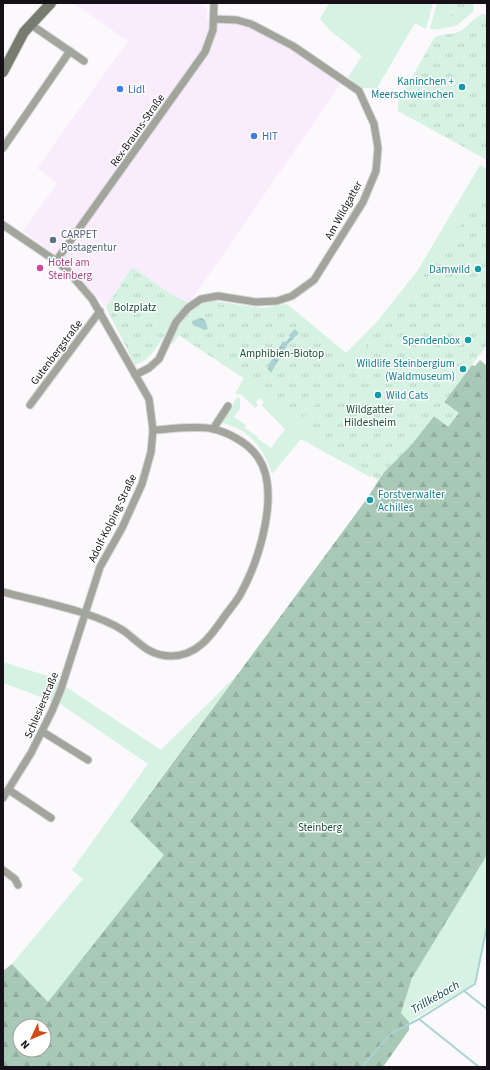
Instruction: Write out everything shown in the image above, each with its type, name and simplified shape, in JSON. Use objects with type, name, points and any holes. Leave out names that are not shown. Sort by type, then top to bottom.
[{"type":"main road","points":[[3,72],[18,42],[30,24],[51,3]]},
{"type":"street","name":"Rex-Brauns-Straße","points":[[56,261],[205,52],[210,41],[214,19],[214,3]]},
{"type":"street","name":"Am Wildgatter","points":[[135,375],[149,368],[159,359],[176,322],[188,308],[201,299],[218,296],[256,302],[277,301],[292,296],[314,280],[363,202],[376,171],[378,148],[374,124],[358,90],[293,46],[251,24],[236,20],[214,19]]},
{"type":"street","points":[[30,24],[84,61]]},
{"type":"street","points":[[3,148],[70,51]]},
{"type":"street","name":"Adolf-Kolping-Straße","points":[[3,225],[56,261],[78,282],[100,311],[149,399],[154,430],[151,452],[142,484],[122,528],[100,567],[84,614]]},
{"type":"street","name":"Gutenbergstraße","points":[[30,405],[100,311]]},
{"type":"street","points":[[213,428],[228,406]]},
{"type":"street","points":[[3,592],[84,614],[104,621],[123,631],[153,654],[171,656],[190,653],[206,642],[240,595],[254,566],[265,526],[268,502],[266,476],[257,456],[242,441],[213,428],[154,430]]},
{"type":"street","name":"Schlesierstraße","points":[[3,798],[43,732],[61,689],[84,614]]},
{"type":"street","points":[[43,732],[88,760]]},
{"type":"street","points":[[9,790],[51,818]]},
{"type":"street","points":[[3,870],[15,879],[18,885]]},
{"type":"shaded area","points":[[73,3],[199,3],[207,9],[207,20],[237,23],[265,33],[342,82],[189,304],[171,294],[132,267],[106,307],[66,263],[23,231],[57,183],[37,168],[128,41]]},
{"type":"green space","points":[[329,3],[433,3],[426,29],[415,23],[377,88],[360,88],[348,77],[362,56],[331,31],[320,19]]},
{"type":"green space","points":[[437,3],[451,3],[448,8],[456,26],[434,30],[430,28]]},
{"type":"green space","points":[[451,3],[473,3],[474,11],[456,26],[448,8]]},
{"type":"green space","points":[[487,14],[487,160],[398,111],[398,102],[434,38],[440,35],[458,32],[479,16]]},
{"type":"green space","points":[[480,165],[487,169],[487,199],[376,467],[370,477],[301,439],[272,474],[265,456],[254,441],[240,430],[221,423],[234,404],[233,403],[236,398],[240,397],[240,409],[234,417],[246,425],[245,428],[271,448],[285,429],[261,405],[264,402],[259,398],[256,402],[258,405],[255,408],[242,395],[236,394],[244,378],[179,335],[173,344],[163,338],[165,333],[154,323],[171,294],[190,304],[214,301],[261,308],[287,304],[346,353],[376,323],[418,270]]},
{"type":"green space","name":"Wildgatter Hildesheim","points":[[487,185],[487,345],[444,402],[459,413],[448,427],[434,416],[411,445],[378,480],[314,439],[308,414],[333,383],[356,363],[376,329],[405,300],[455,234]]},
{"type":"green space","name":"Bolzplatz","points":[[132,267],[171,294],[154,323],[165,333],[163,338],[149,357],[135,365],[106,307]]},
{"type":"green space","name":"Amphibien-Biotop","points":[[214,304],[258,310],[276,309],[285,306],[296,312],[346,353],[346,366],[312,399],[302,420],[269,395],[174,332],[186,316]]},
{"type":"green space","name":"Steinberg","points":[[480,360],[487,366],[487,855],[412,978],[401,1013],[409,1022],[409,1030],[383,1067],[3,1067],[3,971],[12,964],[48,1002],[164,855],[130,821],[366,500],[384,472],[411,445],[434,416],[448,426],[458,413],[444,402],[472,365],[475,366]]},
{"type":"green space","points":[[3,662],[51,677],[161,750],[237,675],[130,820],[165,855],[48,1002],[12,964],[83,879],[72,870],[148,764],[62,705],[3,683]]},
{"type":"green space","points":[[487,855],[487,922],[474,984],[409,1022],[401,1013],[412,978]]},
{"type":"water","points":[[201,318],[205,320],[208,329],[204,330],[192,324],[192,321]]},
{"type":"water","points":[[295,329],[299,333],[288,344],[271,373],[268,366],[283,341],[285,342],[290,338],[289,335]]},
{"type":"waterway","name":"Trillkebach","points":[[362,1067],[390,1034],[419,1019],[475,984],[487,926]]},
{"type":"waterway","points":[[464,991],[487,1009]]},
{"type":"waterway","points":[[419,1019],[479,1067]]},
{"type":"place","name":"Kaninchen + Meerschweinchen","points":[[462,87]]},
{"type":"place","name":"Lidl","points":[[120,89]]},
{"type":"place","name":"HIT","points":[[254,136]]},
{"type":"place","name":"CARPET Postagentur","points":[[53,240]]},
{"type":"place","name":"Hotel am Steinberg","points":[[40,268]]},
{"type":"place","name":"Damwild","points":[[478,269]]},
{"type":"place","name":"Spendenbox","points":[[468,340]]},
{"type":"place","name":"Wildlife Steinbergium (Waldmuseum)","points":[[463,369]]},
{"type":"place","name":"Wild Cats","points":[[378,395]]},
{"type":"place","name":"Forstverwalter Achilles","points":[[370,500]]}]
